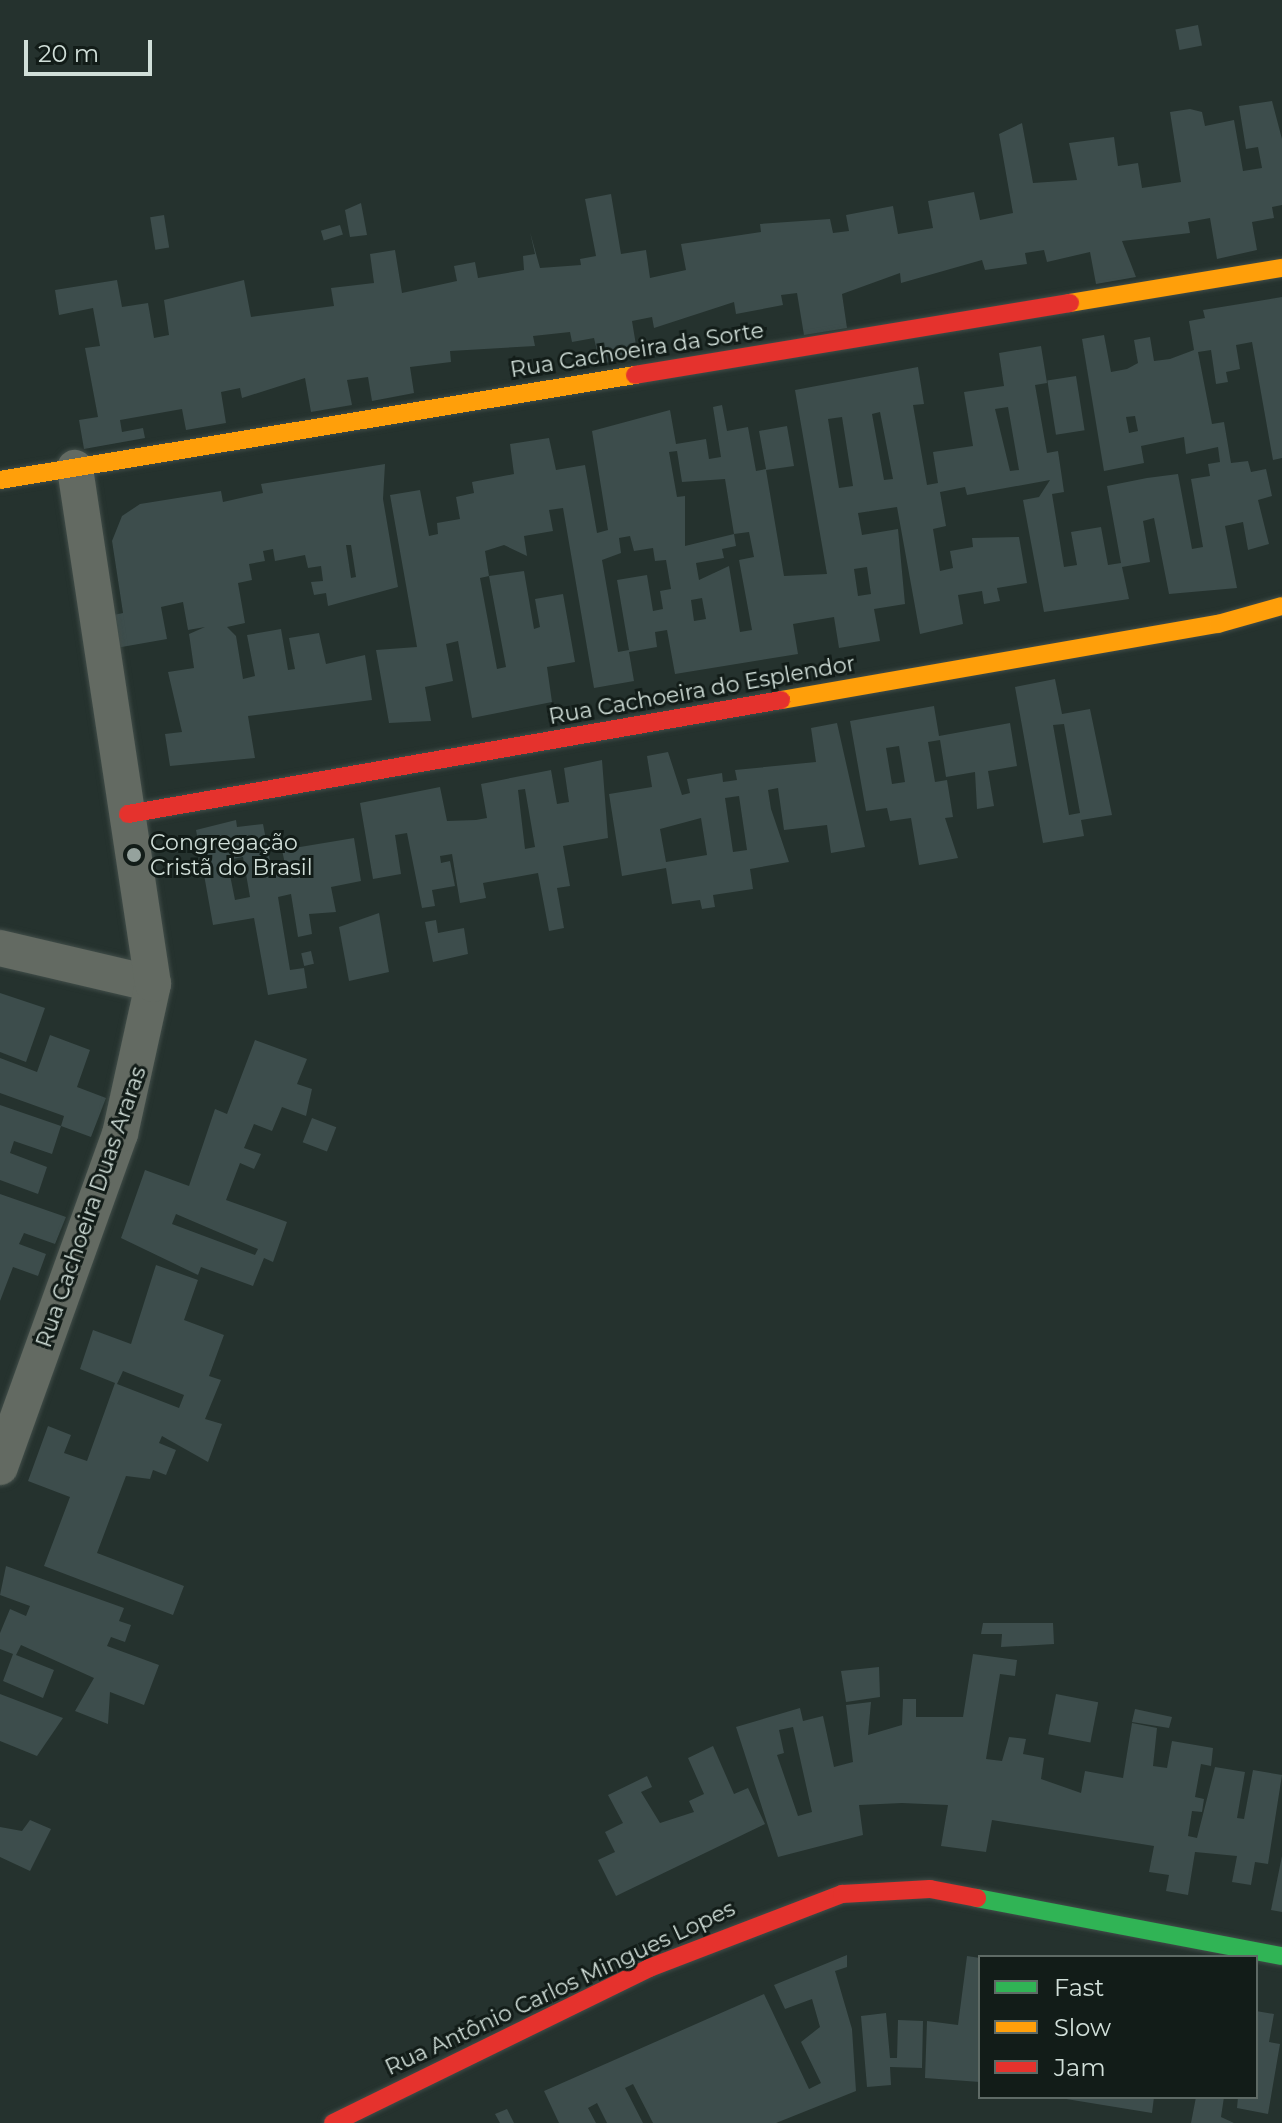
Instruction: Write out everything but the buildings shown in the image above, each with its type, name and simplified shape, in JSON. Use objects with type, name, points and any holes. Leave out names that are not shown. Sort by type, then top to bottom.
[{"type":"street","name":"Rua Cachoeira da Sorte","points":[[0,480],[1282,268]]},
{"type":"street","name":"Rua Cachoeira Duas Araras","points":[[0,1467],[120,1134],[153,984],[75,468]]},
{"type":"street","name":"Rua Cachoeira do Esplendor","points":[[128,814],[1218,624],[1282,606]]},
{"type":"street","points":[[0,948],[153,984]]},
{"type":"street","name":"Rua Antônio Carlos Mingues Lopes","points":[[333,2123],[649,1968],[842,1894],[930,1889],[1282,1956]]},
{"type":"traffic: fast","points":[[977,1898],[1282,1956]]},
{"type":"traffic: slow","points":[[1070,303],[1282,268]]},
{"type":"traffic: slow","points":[[0,480],[635,375]]},
{"type":"traffic: slow","points":[[781,700],[1218,624],[1282,606]]},
{"type":"traffic: jam","points":[[635,375],[1070,303]]},
{"type":"traffic: jam","points":[[128,814],[781,700]]},
{"type":"traffic: jam","points":[[333,2123],[649,1968],[842,1894],[930,1889],[977,1898]]},
{"type":"place","name":"Congregação Cristã do Brasil","points":[[134,855]]}]
